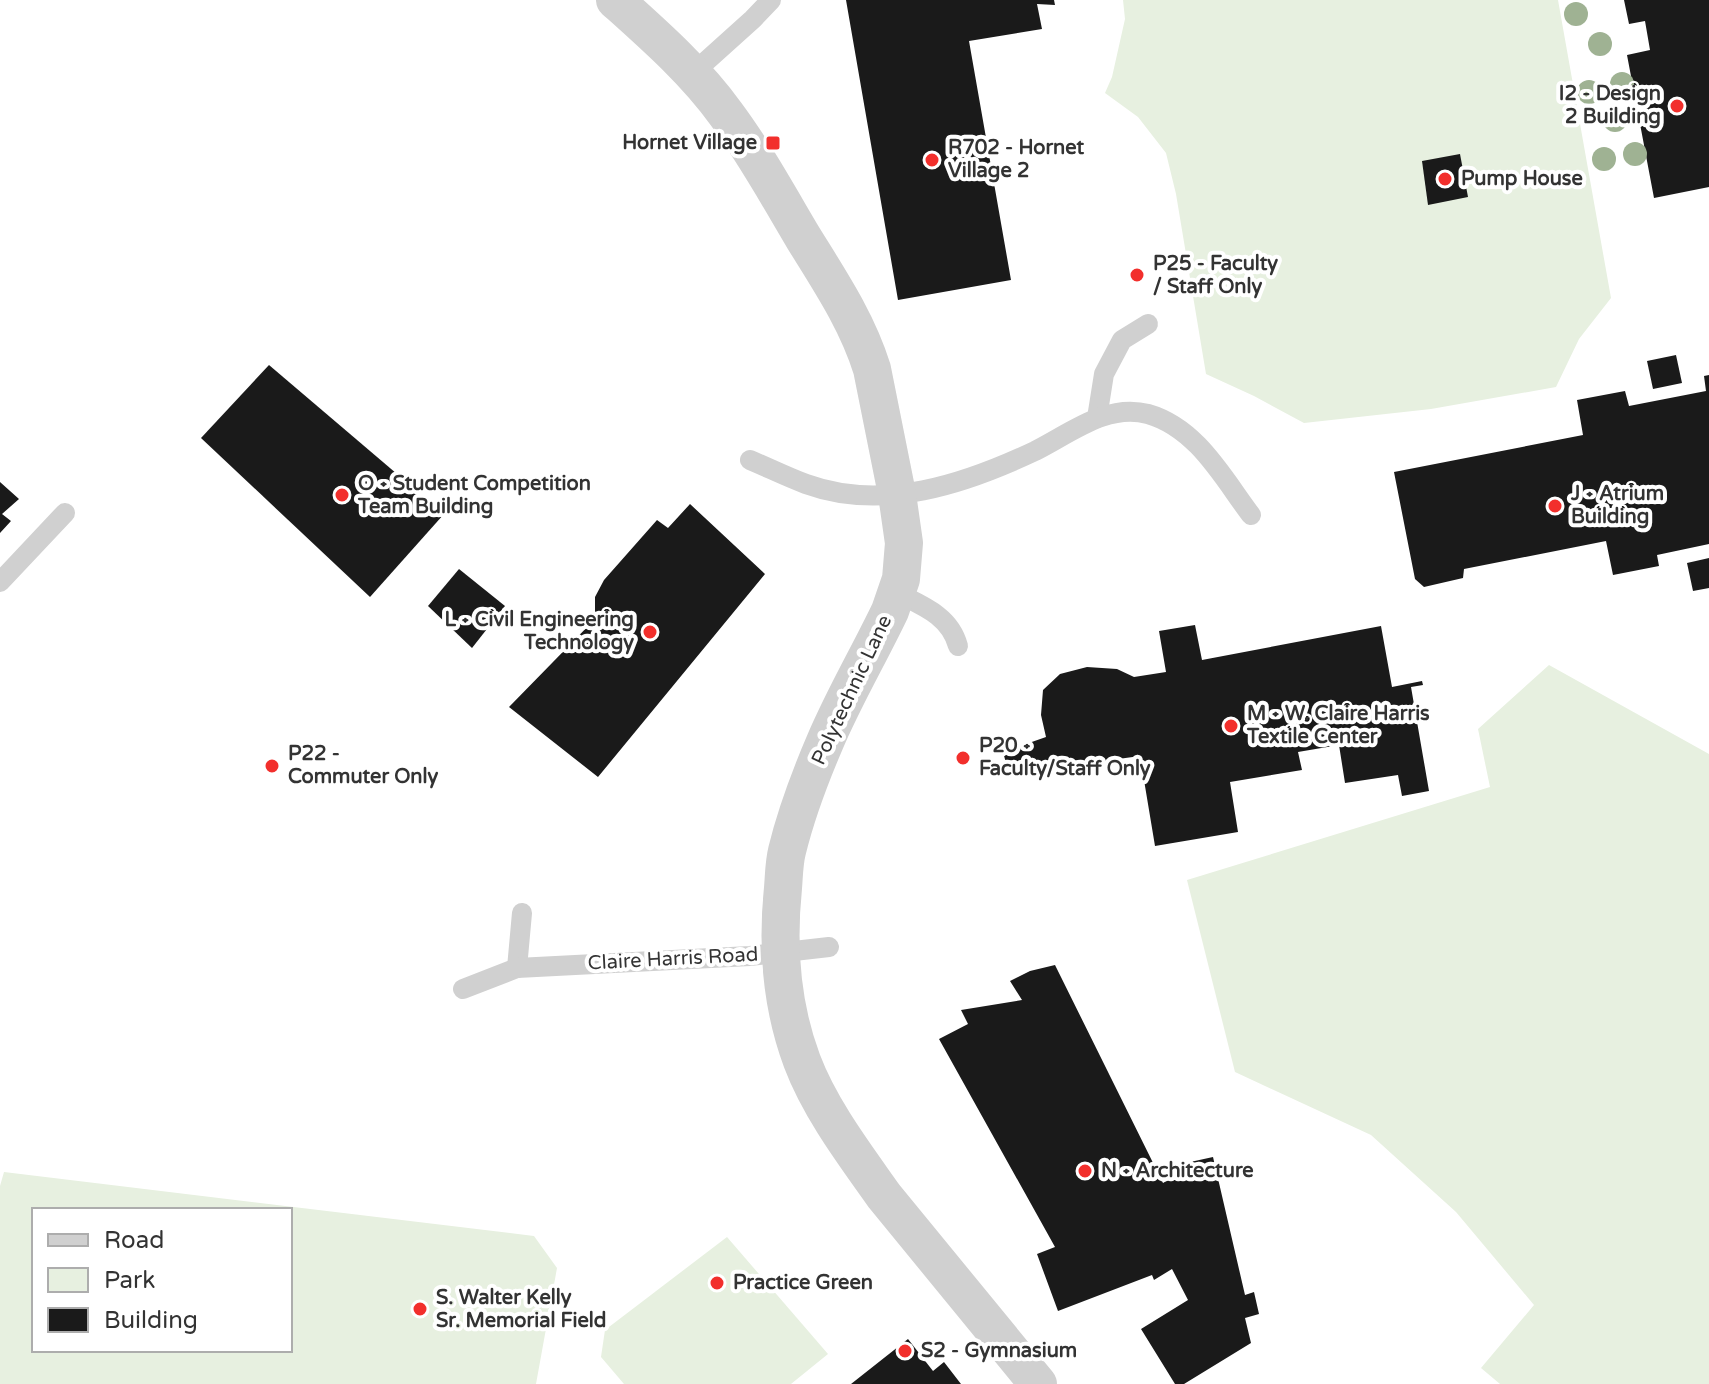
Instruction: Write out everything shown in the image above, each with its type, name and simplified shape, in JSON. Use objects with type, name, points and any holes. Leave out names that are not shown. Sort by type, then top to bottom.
[{"type":"street","name":"Polytechnic Lane","points":[[615,0],[693,73],[726,113],[841,299],[859,333],[872,369],[897,494],[904,565],[897,593],[881,630],[826,740],[786,854],[780,927],[782,980],[794,1037],[826,1108],[884,1196],[1038,1384]]},
{"type":"lane","points":[[693,73],[771,0]]},
{"type":"lane","points":[[1097,418],[1104,374],[1122,340],[1148,324]]},
{"type":"lane","points":[[750,460],[807,485],[829,490],[868,495],[926,491],[976,477],[1035,451],[1097,418],[1130,411],[1169,423],[1196,442],[1251,515]]},
{"type":"lane","points":[[0,582],[65,513]]},
{"type":"lane","points":[[897,593],[936,613],[951,629],[958,646]]},
{"type":"lane","points":[[517,968],[522,913]]},
{"type":"lane","name":"Claire Harris Road","points":[[463,989],[517,968],[780,953],[829,947]]},
{"type":"green space","points":[[1123,0],[1558,0],[1611,298],[1579,339],[1556,387],[1431,409],[1304,423],[1206,374],[1176,194],[1166,153],[1138,117],[1105,93],[1112,77],[1125,19]]},
{"type":"green space","points":[[1549,665],[1709,754],[1709,1384],[1500,1384],[1481,1368],[1534,1305],[1456,1212],[1371,1135],[1235,1072],[1187,880],[1490,787],[1478,729]]},
{"type":"green space","name":"S. Walter Kelly Sr. Memorial Field","points":[[4,1172],[534,1236],[557,1268],[536,1384],[0,1384],[0,1186]]},
{"type":"green space","name":"Practice Green","points":[[727,1237],[828,1354],[791,1384],[624,1384],[601,1357],[605,1330]]},
{"type":"building","name":"R702 - Hornet Village 2","points":[[846,0],[1054,0],[1055,5],[1037,4],[1042,29],[969,41],[1011,280],[898,300]]},
{"type":"building","name":"I2 - Design 2 Building","points":[[1624,0],[1709,0],[1709,187],[1654,198],[1627,55],[1650,50],[1645,21],[1629,24]]},
{"type":"building","name":"Pump House","points":[[1460,154],[1468,197],[1428,205],[1422,161]]},
{"type":"building","points":[[1676,355],[1682,383],[1653,389],[1647,361]]},
{"type":"building","name":"O - Student Competition Team Building","points":[[269,365],[444,514],[370,597],[201,438]]},
{"type":"building","name":"J - Atrium Building","points":[[1709,375],[1709,544],[1657,555],[1659,566],[1613,575],[1606,541],[1464,569],[1463,578],[1424,587],[1415,579],[1394,472],[1583,435],[1577,400],[1625,391],[1629,406],[1706,391],[1704,376]]},
{"type":"building","points":[[0,482],[19,499],[2,514],[11,521],[0,533]]},
{"type":"building","name":"L - Civil Engineering Technology","points":[[690,504],[765,574],[598,777],[509,707],[595,619],[595,597],[604,580],[657,520],[668,528]]},
{"type":"building","points":[[1709,558],[1709,588],[1693,591],[1687,563]]},
{"type":"building","points":[[459,569],[505,606],[472,648],[428,606]]},
{"type":"building","name":"M - W. Claire Harris Textile Center","points":[[1195,625],[1202,660],[1381,626],[1392,687],[1422,681],[1423,685],[1411,687],[1429,791],[1402,796],[1398,775],[1345,783],[1339,745],[1298,752],[1302,770],[1230,782],[1238,832],[1155,846],[1140,756],[1009,774],[1003,752],[1046,737],[1041,715],[1043,690],[1060,674],[1087,667],[1117,669],[1134,677],[1166,672],[1159,631]]},
{"type":"building","name":"N - Architecture","points":[[1055,965],[1163,1183],[1175,1176],[1172,1166],[1213,1157],[1245,1295],[1254,1292],[1259,1314],[1245,1318],[1251,1343],[1184,1384],[1175,1384],[1141,1329],[1188,1300],[1172,1269],[1154,1280],[1152,1275],[1058,1311],[1037,1254],[1055,1247],[939,1039],[968,1024],[961,1010],[1022,1000],[1010,981],[1030,971]]},
{"type":"building","name":"S2 - Gymnasium","points":[[908,1339],[933,1371],[944,1362],[961,1384],[851,1384]]},
{"type":"place","name":"I2 - Design 2 Building","points":[[1677,106]]},
{"type":"place","name":"Hornet Village","points":[[773,143]]},
{"type":"place","name":"R702 - Hornet Village 2","points":[[932,160]]},
{"type":"place","name":"Pump House","points":[[1445,179]]},
{"type":"place","name":"P25 - Faculty / Staff Only","points":[[1137,275]]},
{"type":"place","name":"O - Student Competition Team Building","points":[[342,495]]},
{"type":"place","name":"J - Atrium Building","points":[[1555,506]]},
{"type":"place","name":"L - Civil Engineering Technology","points":[[650,632]]},
{"type":"place","name":"M - W. Claire Harris Textile Center","points":[[1231,726]]},
{"type":"place","name":"P20 - Faculty/Staff Only","points":[[963,758]]},
{"type":"place","name":"P22 - Commuter Only","points":[[272,766]]},
{"type":"place","name":"N - Architecture","points":[[1085,1171]]},
{"type":"place","name":"Practice Green","points":[[717,1283]]},
{"type":"place","name":"S. Walter Kelly Sr. Memorial Field","points":[[420,1309]]},
{"type":"place","name":"S2 - Gymnasium","points":[[905,1351]]}]
